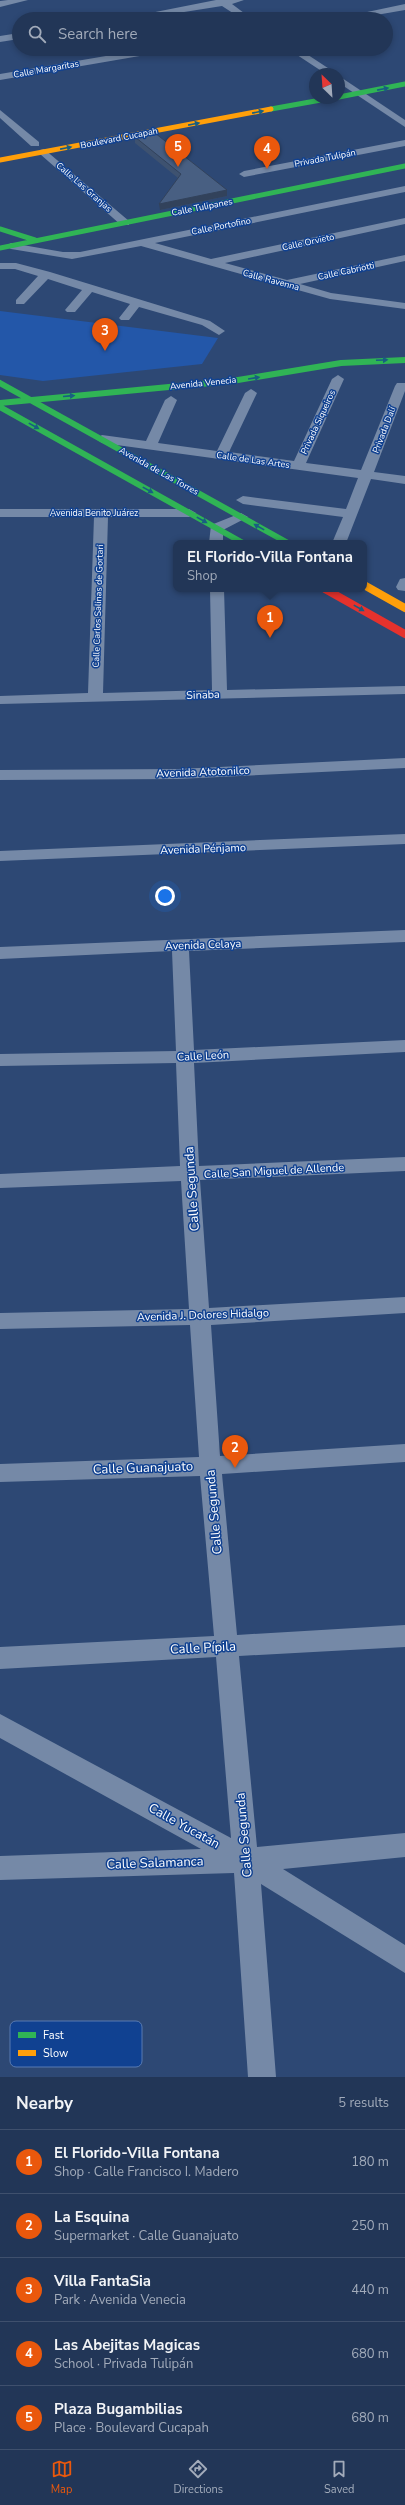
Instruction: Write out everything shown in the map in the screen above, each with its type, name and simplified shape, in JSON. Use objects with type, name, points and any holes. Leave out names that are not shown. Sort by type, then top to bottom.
[{"type":"main road","points":[[345,87],[405,76]]},
{"type":"main road","points":[[345,96],[405,84]]},
{"type":"main road","name":"Boulevard Cucapah","points":[[0,150],[309,94]]},
{"type":"main road","name":"Boulevard Cucapah","points":[[0,160],[309,102]]},
{"type":"main road","name":"Calle Tulipanes","points":[[37,244],[125,222],[405,166]]},
{"type":"main road","points":[[0,229],[37,244]]},
{"type":"main road","points":[[0,243],[11,246]]},
{"type":"main road","points":[[0,248],[11,246]]},
{"type":"main road","points":[[303,359],[374,352]]},
{"type":"main road","name":"Avenida Venecia","points":[[0,403],[232,381],[346,362],[405,360]]},
{"type":"main road","name":"Avenida de Las Torres","points":[[0,383],[283,540]]},
{"type":"main road","points":[[0,391],[28,388]]},
{"type":"main road","name":"Avenida de Las Torres","points":[[0,407],[238,540]]},
{"type":"main road","points":[[367,587],[405,608]]},
{"type":"main road","points":[[330,592],[405,634]]},
{"type":"street","points":[[0,4],[24,0]]},
{"type":"street","points":[[162,12],[222,1],[240,0]]},
{"type":"street","points":[[222,1],[238,12]]},
{"type":"street","points":[[377,12],[405,7]]},
{"type":"street","points":[[0,39],[12,37]]},
{"type":"street","name":"Calle Margaritas","points":[[0,77],[122,56]]},
{"type":"street","points":[[304,56],[323,68]]},
{"type":"street","points":[[345,83],[405,124]]},
{"type":"street","points":[[0,113],[35,144]]},
{"type":"street","name":"Privada Tulipán","points":[[244,174],[405,143]]},
{"type":"street","name":"Calle Las Granjas","points":[[44,152],[125,222]]},
{"type":"street","name":"Calle Portofino","points":[[11,246],[37,244],[73,256],[405,189]]},
{"type":"street","name":"Calle Orvieto","points":[[210,263],[405,221]]},
{"type":"street","name":"Calle Ravenna","points":[[139,242],[330,296],[405,306]]},
{"type":"street","name":"Calle Cabriotti","points":[[286,284],[405,258]]},
{"type":"street","points":[[0,266],[16,266],[46,274],[89,289],[206,323],[219,331]]},
{"type":"street","points":[[20,302],[46,274]]},
{"type":"street","points":[[71,310],[89,289]]},
{"type":"street","points":[[377,302],[405,295]]},
{"type":"street","points":[[125,318],[136,303]]},
{"type":"street","name":"Privada Siqueiros","points":[[298,466],[338,379]]},
{"type":"street","name":"Privada Dalí","points":[[340,540],[402,386]]},
{"type":"street","points":[[221,455],[251,393]]},
{"type":"street","points":[[150,446],[171,400]]},
{"type":"street","name":"Calle de Las Artes","points":[[102,440],[405,480]]},
{"type":"street","points":[[243,500],[351,514]]},
{"type":"street","name":"Avenida Benito Juárez","points":[[0,513],[101,514],[189,512]]},
{"type":"street","name":"Calle Carlos Salinas de Gortari","points":[[95,698],[101,514]]},
{"type":"street","points":[[216,540],[216,528],[241,517]]},
{"type":"street","points":[[217,592],[220,694]]},
{"type":"street","name":"Sinaba","points":[[0,700],[405,690]]},
{"type":"street","name":"Avenida Atotonilco","points":[[0,775],[178,774],[405,764]]},
{"type":"street","name":"Avenida Pénjamo","points":[[0,856],[405,840]]},
{"type":"street","name":"Avenida Celaya","points":[[0,953],[405,936]]},
{"type":"street","name":"Calle Segunda","points":[[180,946],[190,1175],[201,1317],[210,1466],[225,1646],[246,1860],[262,2077]]},
{"type":"street","name":"Calle León","points":[[0,1060],[184,1057],[405,1046]]},
{"type":"street","name":"Calle San Miguel de Allende","points":[[0,1181],[190,1175],[405,1164]]},
{"type":"street","name":"Avenida J. Dolores Hidalgo","points":[[0,1321],[201,1317],[405,1305]]},
{"type":"street","name":"Calle Guanajuato","points":[[0,1473],[210,1466],[405,1453]]},
{"type":"street","name":"Calle Pípila","points":[[0,1658],[405,1636]]},
{"type":"street","name":"Calle Yucatán","points":[[0,1725],[246,1860],[405,1960]]},
{"type":"street","name":"Calle Salamanca","points":[[0,1868],[246,1860],[405,1845]]},
{"type":"shaded area","points":[[0,311],[218,338],[202,364],[43,381],[0,375]]},
{"type":"building","points":[[155,133],[227,190],[159,204],[181,174],[135,137]]},
{"type":"traffic: fast","points":[[345,96],[405,84]]},
{"type":"traffic: fast","points":[[271,109],[309,102]]},
{"type":"traffic: fast","points":[[0,248],[405,166]]},
{"type":"traffic: fast","points":[[0,229],[35,240]]},
{"type":"traffic: fast","points":[[0,403],[232,381],[341,363],[405,360]]},
{"type":"traffic: fast","points":[[0,383],[283,540]]},
{"type":"traffic: fast","points":[[0,407],[238,540]]},
{"type":"traffic: slow","points":[[0,160],[271,109]]},
{"type":"traffic: slow","points":[[367,587],[405,608]]},
{"type":"traffic: jam","points":[[330,592],[405,634]]},
{"type":"place","name":"Plaza Bugambilias","points":[[178,167]]},
{"type":"place","name":"Las Abejitas Magicas","points":[[267,169]]},
{"type":"place","name":"Villa FantaSia","points":[[105,351]]},
{"type":"place","name":"El Florido-Villa Fontana","points":[[270,638]]},
{"type":"place","name":"La Esquina","points":[[235,1468]]}]
